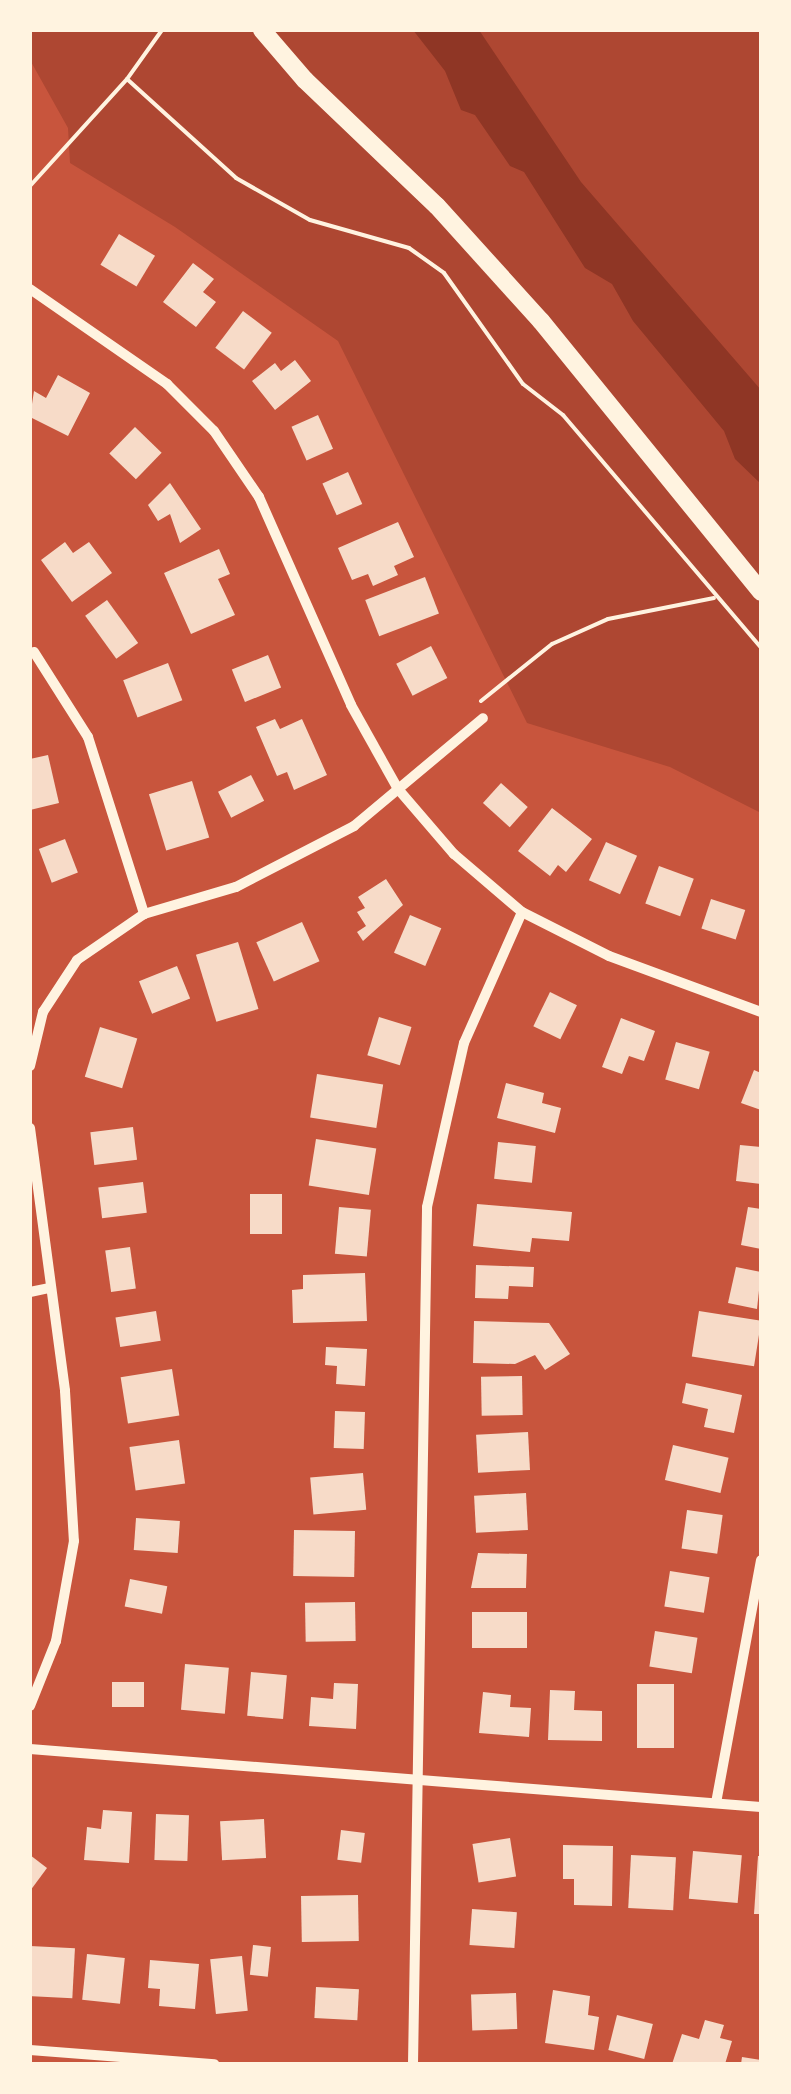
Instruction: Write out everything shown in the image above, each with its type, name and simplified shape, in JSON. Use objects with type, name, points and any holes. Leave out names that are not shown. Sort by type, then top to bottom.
[{"type":"street","points":[[262,30],[305,80],[438,206],[540,321],[761,592]]},
{"type":"street","points":[[30,289],[167,384],[214,430],[258,497],[350,705],[398,789],[454,854],[522,912],[609,956],[761,1012]]},
{"type":"street","points":[[34,652],[88,737],[144,914]]},
{"type":"street","points":[[30,1066],[43,1012],[78,960],[144,914],[236,886],[296,860],[354,826],[483,718]]},
{"type":"street","points":[[412,2064],[428,1207],[464,1043],[522,912]]},
{"type":"street","points":[[30,1128],[65,1391],[74,1541],[56,1642],[30,1706]]},
{"type":"street","points":[[30,1292],[49,1288]]},
{"type":"street","points":[[716,1803],[761,1560]]},
{"type":"street","points":[[30,1749],[761,1807]]},
{"type":"street","points":[[30,2050],[214,2064]]},
{"type":"path","points":[[30,186],[128,78],[162,30]]},
{"type":"path","points":[[128,78],[236,178],[310,220],[409,248],[444,273],[523,384],[601,457],[714,598],[740,618],[761,648]]},
{"type":"path","points":[[475,706],[552,644],[608,620],[714,598]]},
{"type":"shaded area","points":[[30,30],[761,30],[761,813],[670,767],[527,723],[338,341],[175,227],[70,163],[68,128],[30,60]]},
{"type":"shaded area","points":[[413,30],[479,30],[581,182],[761,390],[761,484],[735,459],[724,431],[633,321],[612,284],[585,268],[524,172],[510,166],[475,115],[461,110],[445,71]]},
{"type":"building","points":[[119,234],[155,256],[136,286],[100,265]]},
{"type":"building","points":[[193,263],[214,279],[203,292],[216,302],[196,327],[163,302]]},
{"type":"building","points":[[243,311],[272,333],[244,369],[215,348]]},
{"type":"building","points":[[295,360],[311,381],[275,410],[252,381],[275,363],[281,371]]},
{"type":"building","points":[[58,375],[90,393],[68,436],[30,417],[34,391],[46,398]]},
{"type":"building","points":[[318,415],[333,449],[307,461],[292,427]]},
{"type":"building","points":[[135,427],[162,453],[136,479],[109,454]]},
{"type":"building","points":[[348,472],[362,504],[337,515],[322,483]]},
{"type":"building","points":[[170,483],[201,529],[180,543],[170,514],[158,521],[148,505]]},
{"type":"building","points":[[398,522],[414,557],[394,566],[398,575],[373,586],[368,574],[352,580],[338,548]]},
{"type":"building","points":[[65,542],[73,553],[89,542],[112,573],[72,602],[41,560]]},
{"type":"building","points":[[219,549],[230,574],[218,579],[235,615],[191,634],[164,573]]},
{"type":"building","points":[[425,577],[439,613],[379,636],[365,600]]},
{"type":"building","points":[[107,600],[138,643],[116,659],[85,616]]},
{"type":"building","points":[[431,646],[447,678],[413,696],[396,664]]},
{"type":"building","points":[[268,655],[281,687],[245,702],[232,670]]},
{"type":"building","points":[[168,663],[182,700],[138,718],[123,680]]},
{"type":"building","points":[[275,719],[280,729],[302,719],[327,775],[294,790],[287,772],[277,776],[256,727]]},
{"type":"building","points":[[48,755],[59,803],[30,810],[30,759]]},
{"type":"building","points":[[251,775],[264,801],[231,818],[218,792]]},
{"type":"building","points":[[192,781],[209,837],[166,851],[149,794]]},
{"type":"building","points":[[501,783],[528,807],[510,827],[483,803]]},
{"type":"building","points":[[552,808],[592,839],[566,872],[558,865],[550,876],[518,851]]},
{"type":"building","points":[[65,839],[78,873],[52,883],[39,849]]},
{"type":"building","points":[[606,842],[637,856],[620,894],[589,880]]},
{"type":"building","points":[[659,866],[694,879],[680,916],[645,904]]},
{"type":"building","points":[[386,879],[403,905],[363,941],[357,932],[366,926],[357,912],[365,908],[358,897]]},
{"type":"building","points":[[711,899],[745,910],[736,940],[701,928]]},
{"type":"building","points":[[410,915],[441,928],[425,966],[394,953]]},
{"type":"building","points":[[302,922],[319,961],[274,982],[256,942]]},
{"type":"building","points":[[238,942],[258,1009],[216,1022],[196,955]]},
{"type":"building","points":[[177,966],[190,998],[152,1014],[139,981]]},
{"type":"building","points":[[550,992],[577,1005],[560,1039],[533,1026]]},
{"type":"building","points":[[379,1017],[412,1027],[400,1065],[367,1055]]},
{"type":"building","points":[[621,1018],[655,1031],[644,1061],[629,1056],[622,1074],[602,1067]]},
{"type":"building","points":[[100,1027],[137,1038],[122,1088],[85,1077]]},
{"type":"building","points":[[676,1042],[710,1052],[699,1089],[665,1079]]},
{"type":"building","points":[[754,1070],[761,1073],[761,1110],[741,1103]]},
{"type":"building","points":[[317,1074],[383,1084],[376,1128],[310,1117]]},
{"type":"building","points":[[506,1083],[544,1093],[542,1103],[561,1108],[555,1133],[497,1118]]},
{"type":"building","points":[[133,1127],[137,1160],[94,1165],[90,1132]]},
{"type":"building","points":[[316,1139],[376,1149],[369,1195],[309,1185]]},
{"type":"building","points":[[498,1142],[536,1146],[532,1183],[494,1179]]},
{"type":"building","points":[[740,1145],[761,1147],[761,1184],[736,1181]]},
{"type":"building","points":[[143,1182],[147,1213],[102,1218],[98,1187]]},
{"type":"building","points":[[250,1194],[282,1194],[282,1234],[250,1234]]},
{"type":"building","points":[[477,1204],[572,1212],[569,1241],[532,1238],[530,1252],[473,1246]]},
{"type":"building","points":[[339,1207],[371,1210],[367,1257],[335,1254]]},
{"type":"building","points":[[748,1207],[761,1209],[761,1249],[741,1245]]},
{"type":"building","points":[[130,1247],[136,1289],[111,1292],[105,1250]]},
{"type":"building","points":[[476,1265],[534,1267],[533,1287],[509,1286],[508,1299],[475,1298]]},
{"type":"building","points":[[736,1267],[761,1272],[757,1309],[728,1303]]},
{"type":"building","points":[[365,1273],[367,1321],[293,1323],[292,1290],[303,1289],[303,1275]]},
{"type":"building","points":[[156,1311],[161,1341],[120,1347],[116,1317]]},
{"type":"building","points":[[699,1311],[761,1321],[754,1366],[692,1356]]},
{"type":"building","points":[[474,1321],[549,1323],[570,1354],[545,1370],[535,1355],[515,1364],[473,1363]]},
{"type":"building","points":[[326,1347],[367,1349],[365,1386],[336,1384],[337,1366],[325,1365]]},
{"type":"building","points":[[172,1369],[179,1415],[128,1424],[121,1377]]},
{"type":"building","points":[[522,1376],[523,1415],[482,1416],[481,1377]]},
{"type":"building","points":[[686,1383],[742,1395],[734,1433],[704,1427],[708,1409],[682,1403]]},
{"type":"building","points":[[335,1411],[365,1412],[364,1449],[334,1448]]},
{"type":"building","points":[[528,1432],[530,1470],[478,1473],[476,1435]]},
{"type":"building","points":[[179,1440],[185,1484],[136,1491],[129,1447]]},
{"type":"building","points":[[673,1445],[729,1458],[720,1493],[665,1480]]},
{"type":"building","points":[[363,1473],[366,1510],[313,1514],[310,1478]]},
{"type":"building","points":[[526,1493],[528,1530],[476,1533],[474,1496]]},
{"type":"building","points":[[687,1510],[723,1515],[717,1554],[682,1549]]},
{"type":"building","points":[[136,1518],[180,1521],[178,1553],[134,1550]]},
{"type":"building","points":[[294,1530],[355,1531],[354,1577],[293,1576]]},
{"type":"building","points":[[478,1553],[527,1554],[526,1588],[471,1588]]},
{"type":"building","points":[[670,1571],[710,1577],[704,1613],[664,1607]]},
{"type":"building","points":[[130,1579],[167,1586],[162,1614],[125,1606]]},
{"type":"building","points":[[355,1602],[356,1641],[306,1642],[305,1603]]},
{"type":"building","points":[[472,1612],[527,1612],[527,1648],[472,1648]]},
{"type":"building","points":[[655,1631],[697,1638],[692,1673],[649,1667]]},
{"type":"building","points":[[185,1664],[229,1668],[225,1714],[181,1710]]},
{"type":"building","points":[[251,1672],[287,1675],[283,1719],[247,1716]]},
{"type":"building","points":[[112,1682],[144,1682],[144,1707],[112,1707]]},
{"type":"building","points":[[334,1683],[358,1684],[356,1729],[309,1726],[311,1697],[333,1699]]},
{"type":"building","points":[[637,1684],[674,1684],[674,1748],[637,1748]]},
{"type":"building","points":[[550,1690],[575,1691],[574,1710],[602,1711],[602,1741],[548,1740]]},
{"type":"building","points":[[483,1692],[511,1695],[510,1707],[531,1708],[529,1737],[479,1733]]},
{"type":"building","points":[[103,1810],[132,1812],[129,1863],[84,1860],[87,1827],[101,1829]]},
{"type":"building","points":[[156,1814],[189,1815],[187,1861],[154,1860]]},
{"type":"building","points":[[264,1819],[266,1858],[222,1860],[220,1821]]},
{"type":"building","points":[[341,1830],[365,1833],[361,1863],[337,1860]]},
{"type":"building","points":[[510,1838],[516,1877],[479,1882],[472,1844]]},
{"type":"building","points":[[563,1845],[613,1846],[612,1906],[574,1905],[574,1879],[563,1879]]},
{"type":"building","points":[[693,1851],[742,1855],[738,1903],[689,1899]]},
{"type":"building","points":[[30,1855],[47,1868],[30,1891]]},
{"type":"building","points":[[631,1855],[676,1857],[673,1910],[628,1908]]},
{"type":"building","points":[[758,1856],[761,1914],[754,1914]]},
{"type":"building","points":[[358,1895],[359,1941],[302,1942],[301,1896]]},
{"type":"building","points":[[472,1909],[517,1912],[514,1948],[469,1945]]},
{"type":"building","points":[[253,1945],[271,1947],[268,1977],[250,1975]]},
{"type":"building","points":[[30,1946],[75,1948],[72,1998],[30,1996]]},
{"type":"building","points":[[87,1954],[125,1958],[120,2004],[82,2000]]},
{"type":"building","points":[[242,1956],[248,2011],[216,2014],[210,1959]]},
{"type":"building","points":[[150,1960],[199,1964],[195,2009],[159,2006],[160,1989],[148,1988]]},
{"type":"building","points":[[316,1987],[359,1989],[357,2020],[314,2018]]},
{"type":"building","points":[[553,1990],[590,1996],[588,2015],[599,2017],[594,2050],[545,2043]]},
{"type":"building","points":[[516,1993],[517,2029],[472,2031],[471,1995]]},
{"type":"building","points":[[617,2015],[653,2024],[644,2059],[608,2050]]},
{"type":"building","points":[[705,2020],[724,2025],[720,2038],[732,2041],[725,2064],[672,2064],[682,2034],[699,2039]]},
{"type":"building","points":[[742,2057],[761,2060],[761,2064],[741,2064]]}]
